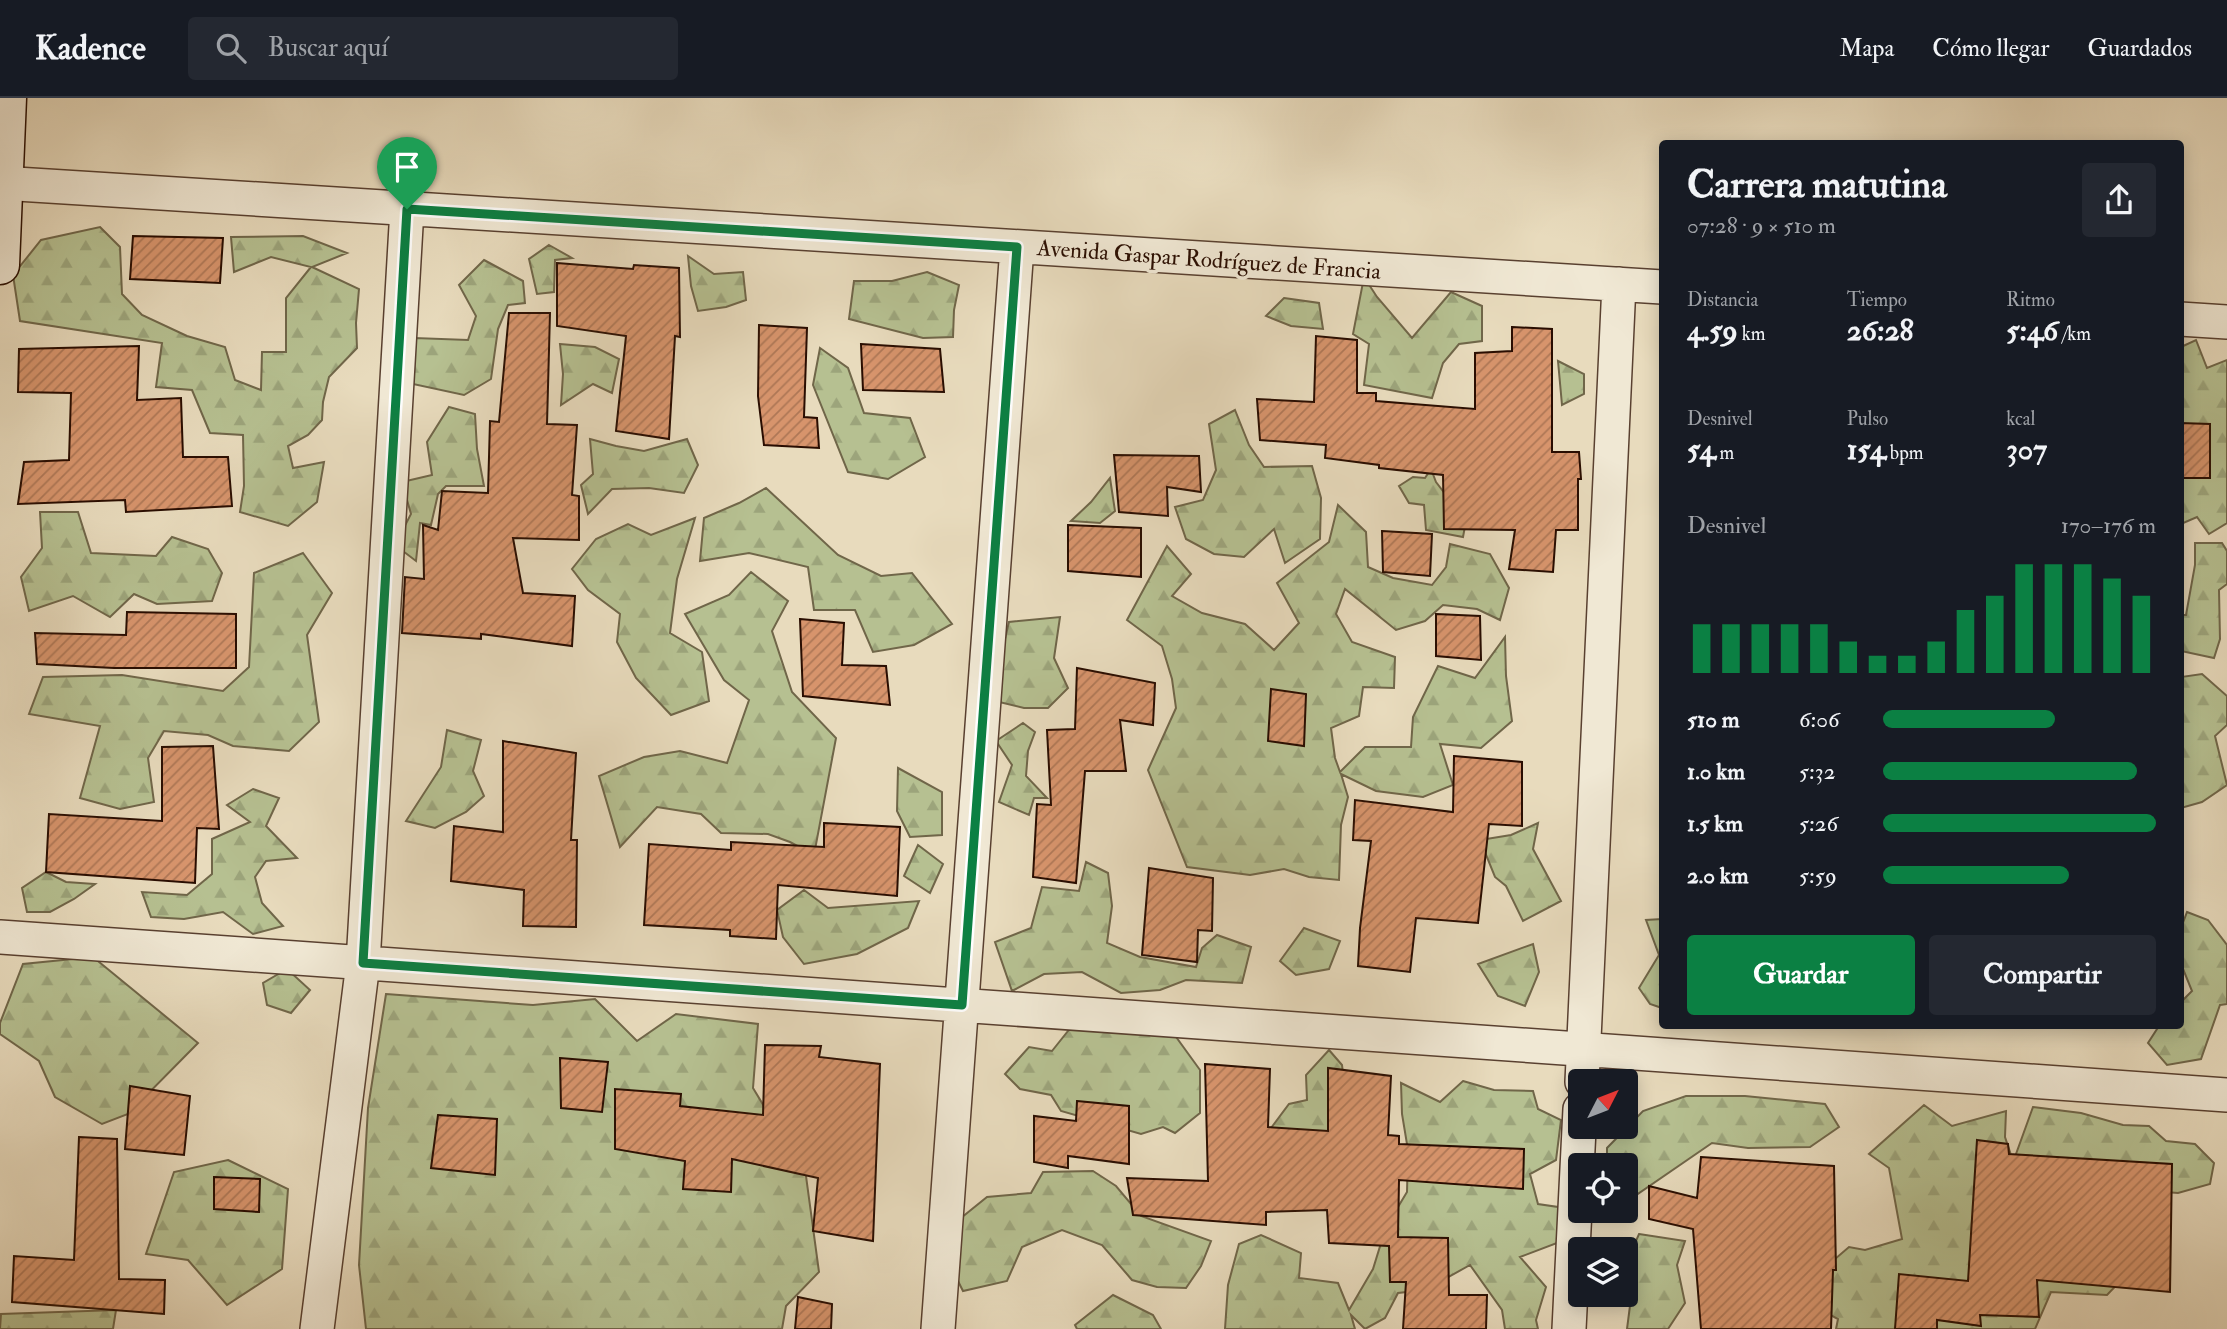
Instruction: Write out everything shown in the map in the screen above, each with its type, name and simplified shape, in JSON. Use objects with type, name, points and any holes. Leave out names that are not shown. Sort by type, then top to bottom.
[{"type":"street","points":[[0,265],[7,98]]},
{"type":"street","name":"Avenida Gaspar Rodríguez de Francia","points":[[2,183],[1659,287]]},
{"type":"street","points":[[317,1329],[363,963],[407,209]]},
{"type":"street","points":[[938,1329],[1017,247]]},
{"type":"street","points":[[1582,1065],[1619,284]]},
{"type":"street","points":[[2184,319],[2227,322]]},
{"type":"street","points":[[0,937],[962,1005],[1582,1065],[2227,1095]]},
{"type":"street","points":[[1569,1329],[1578,1139]]},
{"type":"green space","points":[[100,227],[120,247],[122,294],[142,315],[187,336],[225,347],[235,380],[261,390],[262,352],[286,352],[286,298],[311,267],[271,257],[234,272],[231,237],[303,236],[347,253],[312,267],[359,289],[357,348],[329,377],[322,420],[308,435],[288,446],[293,468],[324,462],[317,502],[288,526],[240,512],[244,486],[243,435],[210,433],[192,390],[156,387],[162,343],[20,321],[13,275],[41,240]]},
{"type":"green space","points":[[549,245],[572,258],[555,260],[554,292],[537,294],[529,259]]},
{"type":"green space","points":[[688,256],[714,274],[743,272],[746,300],[726,307],[698,311],[691,286]]},
{"type":"green space","points":[[484,260],[523,281],[525,303],[508,305],[498,329],[491,379],[464,395],[413,384],[415,338],[468,340],[476,316],[459,285]]},
{"type":"green space","points":[[927,272],[959,285],[954,310],[953,337],[923,338],[849,319],[854,281],[892,281]]},
{"type":"green space","points":[[1364,277],[1377,297],[1412,338],[1451,292],[1482,306],[1482,341],[1459,344],[1443,363],[1432,398],[1364,385],[1369,344],[1353,334]]},
{"type":"green space","points":[[1284,298],[1319,303],[1323,329],[1291,326],[1266,316]]},
{"type":"green space","points":[[2196,340],[2207,368],[2227,360],[2227,523],[2209,534],[2197,517],[2184,523],[2184,346]]},
{"type":"green space","points":[[560,344],[595,347],[619,359],[612,393],[593,384],[561,405],[563,374]]},
{"type":"green space","points":[[820,348],[848,368],[864,413],[910,418],[925,457],[888,479],[848,472],[813,385]]},
{"type":"green space","points":[[1558,361],[1584,374],[1584,394],[1562,405]]},
{"type":"green space","points":[[449,407],[475,414],[477,449],[484,486],[446,486],[438,494],[431,525],[420,523],[416,561],[395,545],[411,514],[402,482],[432,475],[427,442]]},
{"type":"green space","points":[[1235,410],[1249,445],[1264,467],[1312,466],[1321,498],[1320,539],[1285,563],[1274,529],[1244,557],[1214,554],[1186,539],[1175,507],[1203,500],[1216,470],[1209,424]]},
{"type":"green space","points":[[590,439],[644,451],[687,439],[698,465],[684,493],[649,488],[612,489],[588,514],[581,485],[593,474]]},
{"type":"green space","points":[[1431,469],[1436,482],[1466,521],[1463,537],[1426,530],[1424,505],[1409,503],[1399,486],[1413,477],[1425,478]]},
{"type":"green space","points":[[1110,478],[1115,511],[1100,523],[1071,521],[1091,502]]},
{"type":"green space","points":[[766,488],[838,555],[881,576],[912,573],[952,624],[914,645],[873,652],[855,610],[814,610],[808,567],[749,553],[700,561],[704,518]]},
{"type":"green space","points":[[1338,505],[1366,532],[1368,567],[1393,578],[1432,585],[1446,567],[1450,544],[1490,554],[1509,588],[1500,620],[1477,609],[1443,605],[1425,621],[1396,630],[1345,589],[1336,614],[1352,642],[1395,657],[1394,688],[1363,687],[1359,716],[1331,728],[1340,772],[1365,747],[1411,747],[1413,717],[1438,666],[1475,678],[1505,637],[1506,676],[1512,721],[1481,748],[1440,744],[1453,785],[1423,797],[1376,791],[1341,774],[1348,797],[1341,825],[1339,880],[1309,877],[1284,869],[1250,875],[1187,867],[1148,770],[1176,708],[1172,679],[1162,646],[1127,620],[1167,546],[1191,574],[1172,596],[1202,613],[1245,624],[1274,650],[1299,623],[1277,583],[1329,542]]},
{"type":"green space","points":[[40,512],[78,512],[91,553],[156,556],[172,537],[208,549],[222,573],[212,601],[157,604],[134,594],[110,617],[73,596],[29,611],[21,577],[42,548]]},
{"type":"green space","points":[[695,518],[677,579],[670,633],[702,652],[709,701],[671,715],[636,678],[617,642],[620,614],[588,590],[572,569],[596,539],[628,524],[651,535]]},
{"type":"green space","points":[[2195,543],[2222,543],[2227,551],[2227,584],[2219,590],[2220,639],[2214,658],[2184,652],[2184,615],[2195,565]]},
{"type":"green space","points":[[303,553],[332,593],[307,635],[319,722],[289,751],[233,746],[208,735],[164,731],[148,758],[154,802],[120,809],[80,798],[100,726],[29,714],[43,677],[122,675],[223,691],[249,667],[254,573]]},
{"type":"green space","points":[[751,572],[788,601],[772,631],[792,692],[836,738],[814,855],[768,834],[721,833],[701,814],[657,807],[620,847],[599,776],[644,757],[680,751],[727,763],[749,700],[724,680],[685,614],[729,595]]},
{"type":"green space","points":[[1060,617],[1054,658],[1068,688],[1048,708],[1024,708],[995,701],[999,664],[1009,622]]},
{"type":"green space","points":[[2202,674],[2227,696],[2227,725],[2215,736],[2227,785],[2202,802],[2184,807],[2184,677]]},
{"type":"green space","points":[[1023,723],[1035,732],[1028,751],[1026,776],[1047,798],[1034,798],[1029,815],[999,802],[1012,765],[996,741]]},
{"type":"green space","points":[[447,730],[481,740],[473,771],[484,796],[466,812],[435,828],[406,821],[441,767]]},
{"type":"green space","points":[[898,768],[942,792],[942,835],[910,837],[897,811]]},
{"type":"green space","points":[[253,789],[279,798],[266,826],[297,858],[266,861],[255,877],[262,903],[283,926],[253,934],[223,912],[184,919],[151,917],[142,892],[187,895],[212,874],[212,839],[250,822],[227,805]]},
{"type":"green space","points":[[1538,823],[1533,849],[1561,901],[1523,921],[1506,886],[1495,877],[1480,840],[1511,835]]},
{"type":"green space","points":[[918,845],[943,864],[930,893],[904,876]]},
{"type":"green space","points":[[1086,862],[1108,873],[1112,906],[1107,943],[1140,957],[1196,967],[1202,948],[1217,935],[1251,947],[1242,983],[1186,980],[1160,990],[1121,993],[1082,972],[1044,974],[1012,991],[995,942],[1031,928],[1042,887],[1079,891]]},
{"type":"green space","points":[[46,872],[66,882],[95,884],[50,912],[27,912],[22,888]]},
{"type":"green space","points":[[804,890],[828,908],[919,901],[908,928],[857,954],[804,964],[783,937],[777,910]]},
{"type":"green space","points":[[2187,912],[2208,920],[2227,945],[2227,1004],[2220,1005],[2201,1059],[2167,1065],[2148,1043],[2157,1029],[2184,1029],[2184,999],[2192,991],[2184,971],[2184,920]]},
{"type":"green space","points":[[1659,919],[1659,955],[1646,920]]},
{"type":"green space","points":[[1304,928],[1340,941],[1329,969],[1296,975],[1280,961]]},
{"type":"green space","points":[[1533,944],[1539,972],[1525,1006],[1498,996],[1478,964]]},
{"type":"green space","points":[[1659,955],[1659,1007],[1650,1004],[1639,988]]},
{"type":"green space","points":[[93,957],[198,1043],[128,1114],[102,1124],[55,1097],[39,1061],[0,1034],[0,1023],[23,964]]},
{"type":"green space","points":[[287,969],[310,990],[291,1013],[267,1005],[263,983]]},
{"type":"green space","points":[[386,994],[533,1005],[595,999],[637,1041],[676,1014],[758,1024],[753,1088],[806,1176],[819,1272],[786,1306],[782,1329],[366,1329],[359,1265],[368,1108]]},
{"type":"green space","points":[[1072,1026],[1171,1030],[1200,1070],[1200,1113],[1175,1133],[1163,1127],[1141,1134],[1061,1111],[1051,1095],[1020,1089],[1005,1074],[1029,1047],[1052,1051]]},
{"type":"green space","points":[[1329,1050],[1342,1065],[1348,1118],[1340,1156],[1268,1132],[1289,1104],[1307,1100],[1306,1075]]},
{"type":"green space","points":[[1463,1081],[1494,1090],[1533,1091],[1538,1109],[1561,1120],[1556,1160],[1530,1174],[1538,1204],[1558,1207],[1565,1222],[1557,1243],[1520,1257],[1546,1287],[1536,1320],[1538,1329],[1505,1329],[1502,1310],[1470,1265],[1425,1290],[1398,1293],[1385,1318],[1365,1329],[1351,1315],[1355,1329],[1225,1329],[1228,1285],[1239,1244],[1261,1235],[1301,1253],[1299,1278],[1338,1283],[1349,1310],[1373,1269],[1386,1227],[1407,1192],[1408,1150],[1402,1114],[1401,1083],[1440,1102]]},
{"type":"green space","points":[[1686,1096],[1745,1096],[1825,1104],[1839,1127],[1810,1147],[1748,1148],[1712,1143],[1638,1194],[1638,1153],[1607,1153],[1607,1148],[1616,1139],[1638,1139],[1638,1116],[1643,1111]]},
{"type":"green space","points":[[1924,1105],[1952,1126],[2006,1111],[2005,1137],[2016,1170],[2129,1272],[2107,1295],[2051,1292],[2035,1329],[1836,1329],[1838,1319],[1793,1295],[1849,1247],[1865,1250],[1902,1239],[1889,1168],[1869,1154]]},
{"type":"green space","points":[[2033,1107],[2081,1113],[2123,1125],[2149,1126],[2166,1141],[2195,1144],[2214,1163],[2210,1184],[2178,1193],[2023,1181],[2016,1154]]},
{"type":"green space","points":[[228,1160],[288,1189],[282,1269],[227,1305],[188,1260],[146,1254],[174,1172]]},
{"type":"green space","points":[[1093,1171],[1116,1186],[1141,1216],[1211,1241],[1201,1266],[1186,1288],[1157,1287],[1132,1280],[1102,1245],[1062,1230],[1022,1247],[1007,1281],[963,1291],[951,1267],[956,1222],[987,1197],[1031,1193],[1043,1172]]},
{"type":"green space","points":[[1639,1234],[1685,1241],[1677,1265],[1685,1303],[1668,1329],[1627,1329],[1630,1307],[1638,1307]]},
{"type":"green space","points":[[1113,1295],[1153,1315],[1161,1329],[1077,1329],[1075,1325]]},
{"type":"green space","points":[[116,1310],[113,1329],[0,1329],[1,1314]]},
{"type":"building","points":[[133,236],[223,238],[220,283],[130,279]]},
{"type":"building","points":[[557,263],[633,269],[634,265],[679,268],[680,337],[675,336],[669,439],[616,431],[626,336],[557,326]]},
{"type":"building","points":[[509,313],[550,313],[547,424],[577,425],[572,495],[579,496],[579,540],[513,538],[523,593],[575,596],[572,646],[481,634],[481,639],[402,633],[405,577],[424,579],[423,525],[438,530],[442,491],[488,493],[490,421],[499,422]]},
{"type":"building","points":[[759,325],[807,328],[804,417],[817,418],[819,448],[764,445],[758,396]]},
{"type":"building","points":[[1512,327],[1552,329],[1552,452],[1579,452],[1581,479],[1578,479],[1578,530],[1556,530],[1553,572],[1509,569],[1515,530],[1444,529],[1443,475],[1379,468],[1379,465],[1325,458],[1326,445],[1260,440],[1257,399],[1314,402],[1316,336],[1357,340],[1357,393],[1376,393],[1376,401],[1475,409],[1475,353],[1512,351]]},
{"type":"building","points":[[861,344],[940,349],[944,392],[863,390]]},
{"type":"building","points":[[139,346],[137,400],[181,398],[183,457],[228,457],[232,506],[126,512],[125,500],[18,504],[24,462],[69,460],[71,393],[18,392],[19,349]]},
{"type":"building","points":[[2184,423],[2210,424],[2210,478],[2184,478]]},
{"type":"building","points":[[1114,455],[1199,456],[1201,492],[1167,487],[1168,516],[1119,512]]},
{"type":"building","points":[[1068,525],[1141,528],[1141,577],[1068,571]]},
{"type":"building","points":[[1382,531],[1432,534],[1430,576],[1383,572]]},
{"type":"building","points":[[127,612],[236,614],[236,668],[114,668],[37,664],[35,633],[126,635]]},
{"type":"building","points":[[1436,614],[1480,616],[1481,660],[1436,656]]},
{"type":"building","points":[[800,619],[844,623],[842,665],[886,666],[890,705],[803,696]]},
{"type":"building","points":[[1077,668],[1155,683],[1153,725],[1120,720],[1126,771],[1085,771],[1076,883],[1033,877],[1037,804],[1051,805],[1047,730],[1075,729]]},
{"type":"building","points":[[1271,689],[1306,694],[1304,746],[1268,741]]},
{"type":"building","points":[[503,741],[576,753],[571,840],[577,840],[576,927],[523,926],[524,890],[451,881],[454,826],[503,832]]},
{"type":"building","points":[[213,746],[219,829],[197,828],[195,883],[46,872],[49,814],[162,821],[162,747]]},
{"type":"building","points":[[1454,756],[1522,762],[1522,826],[1489,824],[1478,923],[1416,918],[1410,972],[1358,966],[1371,841],[1353,840],[1355,800],[1453,812]]},
{"type":"building","points":[[824,823],[900,827],[897,896],[778,885],[776,939],[730,936],[730,930],[644,925],[649,844],[731,850],[731,842],[824,847]]},
{"type":"building","points":[[1149,868],[1213,878],[1212,931],[1198,930],[1197,962],[1142,955]]},
{"type":"building","points":[[765,1045],[821,1046],[819,1057],[880,1064],[873,1241],[813,1231],[818,1178],[732,1159],[731,1192],[683,1189],[685,1161],[615,1149],[615,1089],[681,1094],[680,1106],[763,1115]]},
{"type":"building","points":[[560,1058],[608,1062],[602,1112],[561,1108]]},
{"type":"building","points":[[1205,1064],[1270,1069],[1268,1127],[1328,1131],[1328,1068],[1391,1076],[1388,1135],[1399,1136],[1399,1144],[1524,1149],[1523,1189],[1399,1180],[1398,1237],[1448,1238],[1449,1295],[1487,1295],[1486,1329],[1403,1329],[1406,1282],[1390,1282],[1389,1246],[1329,1243],[1327,1210],[1266,1212],[1266,1225],[1133,1215],[1127,1178],[1208,1181]]},
{"type":"building","points":[[130,1086],[190,1096],[184,1155],[125,1149]]},
{"type":"building","points":[[1077,1101],[1129,1106],[1129,1164],[1068,1156],[1068,1168],[1034,1162],[1034,1116],[1076,1121]]},
{"type":"building","points":[[438,1115],[497,1119],[495,1175],[431,1168]]},
{"type":"building","points":[[79,1137],[117,1139],[119,1279],[165,1280],[164,1314],[12,1302],[14,1256],[74,1260]]},
{"type":"building","points":[[1977,1140],[2008,1144],[2009,1154],[2172,1164],[2170,1292],[2037,1280],[2039,1317],[1980,1315],[1981,1326],[1937,1320],[1937,1329],[1895,1329],[1899,1274],[1968,1281]]},
{"type":"building","points":[[1701,1157],[1834,1166],[1836,1270],[1833,1270],[1831,1329],[1701,1329],[1693,1229],[1649,1219],[1649,1186],[1697,1198]]},
{"type":"building","points":[[214,1177],[260,1179],[259,1212],[214,1209]]},
{"type":"building","points":[[798,1297],[832,1304],[831,1329],[795,1329]]},
{"type":"route","points":[[407,209],[1017,247],[962,1005],[363,963],[407,209]]}]
